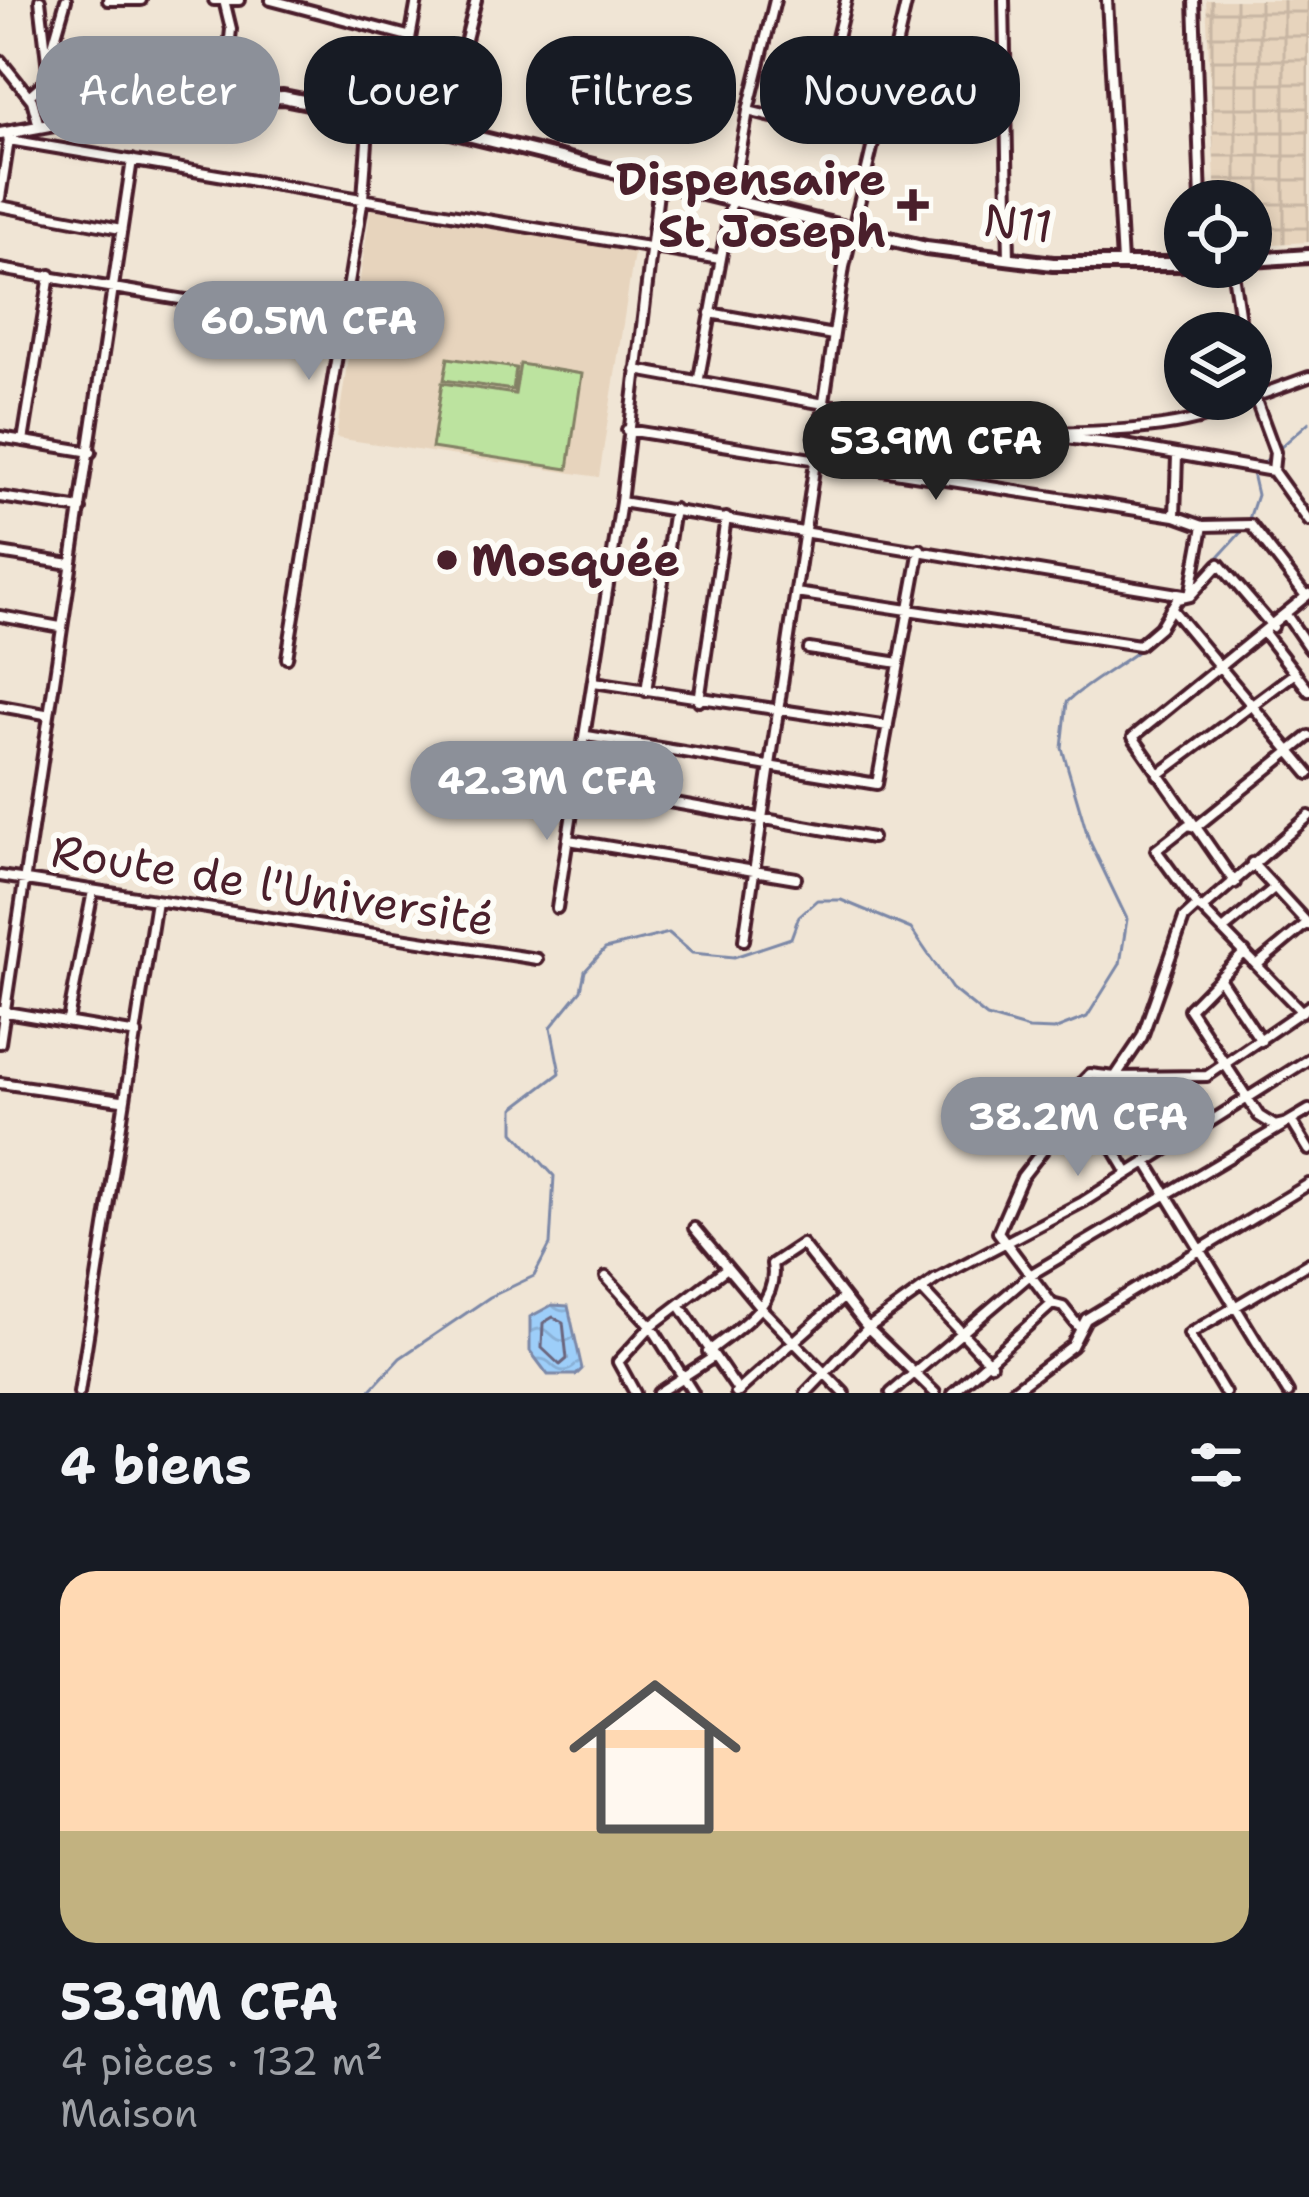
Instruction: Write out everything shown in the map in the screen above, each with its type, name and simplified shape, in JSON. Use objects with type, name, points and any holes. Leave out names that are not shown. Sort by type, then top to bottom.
[{"type":"main road","name":"N11","points":[[5,136],[36,127]]},
{"type":"main road","name":"N11","points":[[502,144],[853,234],[1009,260],[1164,264]]},
{"type":"main road","points":[[1272,259],[1309,256]]},
{"type":"street","points":[[40,0],[44,36]]},
{"type":"street","points":[[56,36],[66,0]]},
{"type":"street","points":[[108,0],[141,0]]},
{"type":"street","points":[[214,0],[239,0]]},
{"type":"street","points":[[272,0],[408,36],[417,0]]},
{"type":"street","points":[[468,36],[476,0]]},
{"type":"street","points":[[699,378],[748,111],[775,0]]},
{"type":"street","points":[[837,36],[846,0]]},
{"type":"street","points":[[898,36],[907,0]]},
{"type":"street","points":[[1004,0],[1009,260]]},
{"type":"street","points":[[1108,0],[1122,265]]},
{"type":"street","points":[[1194,0],[1200,180]]},
{"type":"street","points":[[224,1],[230,36]]},
{"type":"street","points":[[0,60],[29,96],[36,117]]},
{"type":"street","points":[[29,96],[36,90]]},
{"type":"street","points":[[748,111],[760,114]]},
{"type":"street","points":[[122,229],[0,202],[5,136],[720,259]]},
{"type":"street","points":[[287,658],[363,198],[367,144]]},
{"type":"street","points":[[744,940],[833,335],[873,144]]},
{"type":"street","points":[[0,1042],[45,714],[91,452],[132,160]]},
{"type":"street","points":[[556,908],[621,502],[658,184]]},
{"type":"street","points":[[0,269],[341,326]]},
{"type":"street","points":[[23,441],[50,275]]},
{"type":"street","points":[[710,313],[833,335]]},
{"type":"street","points":[[636,370],[825,404],[1273,471]]},
{"type":"street","points":[[1272,388],[1309,377]]},
{"type":"street","points":[[1024,433],[1129,430],[1178,420]]},
{"type":"street","points":[[1262,420],[1275,452],[1273,471],[1309,521]]},
{"type":"street","points":[[627,430],[814,463],[1175,516],[1203,526],[1257,529],[1307,595],[1269,631],[1134,734],[1235,884]]},
{"type":"street","points":[[0,437],[91,452]]},
{"type":"street","points":[[1175,516],[1177,456]]},
{"type":"street","points":[[0,497],[81,509]]},
{"type":"street","points":[[621,502],[1190,596]]},
{"type":"street","points":[[646,691],[674,509]]},
{"type":"street","points":[[699,701],[726,518]]},
{"type":"street","points":[[1190,596],[1203,526]]},
{"type":"street","points":[[587,736],[877,784],[920,549]]},
{"type":"street","points":[[0,553],[70,564]]},
{"type":"street","points":[[796,593],[1139,645],[1160,628],[1177,599],[1190,596],[1219,564],[1309,692]]},
{"type":"street","points":[[1171,608],[1309,774]]},
{"type":"street","points":[[0,616],[60,627]]},
{"type":"street","points":[[1287,616],[1309,648]]},
{"type":"street","points":[[809,649],[899,663]]},
{"type":"street","points":[[1158,775],[1295,673]]},
{"type":"street","points":[[594,682],[888,726]]},
{"type":"street","points":[[0,706],[45,714]]},
{"type":"street","points":[[1196,827],[1309,736]]},
{"type":"street","points":[[579,786],[872,838]]},
{"type":"street","points":[[1128,1173],[1106,1136],[1115,1077],[1142,1037],[1184,918],[1235,884],[1252,863],[1309,816]]},
{"type":"street","points":[[1010,1393],[1080,1336],[1064,1307],[1052,1304],[998,1232],[1001,1216],[1022,1177],[1054,1136],[1059,1106],[1090,1074],[1172,1081],[1208,1076],[1305,1009],[1200,907],[1156,850],[1188,825],[1196,827]]},
{"type":"street","points":[[569,839],[796,878]]},
{"type":"street","points":[[1252,863],[1308,923],[1258,964]]},
{"type":"street","name":"Route de l'Université","points":[[0,875],[537,959]]},
{"type":"street","points":[[1223,931],[1274,888]]},
{"type":"street","points":[[68,1020],[93,891]]},
{"type":"street","points":[[79,1393],[121,1100],[137,1034],[156,901]]},
{"type":"street","points":[[1245,952],[1189,1010],[1245,1099],[1267,1123],[1292,1122]]},
{"type":"street","points":[[1221,981],[1261,1041]]},
{"type":"street","points":[[3,1011],[137,1034]]},
{"type":"street","points":[[806,1393],[868,1328],[923,1291],[1128,1173],[1309,1059]]},
{"type":"street","points":[[0,1083],[121,1100]]},
{"type":"street","points":[[891,1393],[1030,1275],[1309,1110]]},
{"type":"street","points":[[1292,1122],[1309,1150]]},
{"type":"street","points":[[1146,1161],[1288,1393]]},
{"type":"street","points":[[1078,1326],[1309,1184]]},
{"type":"street","points":[[694,1228],[761,1308],[844,1393]]},
{"type":"street","points":[[658,1393],[710,1355],[761,1308],[775,1280],[772,1264],[802,1244],[868,1328],[935,1393]]},
{"type":"street","points":[[1225,1393],[1189,1334],[1309,1263]]},
{"type":"street","points":[[635,1393],[618,1362],[651,1326],[727,1268]]},
{"type":"street","points":[[606,1276],[651,1326],[694,1393]]},
{"type":"street","points":[[923,1291],[991,1364]]},
{"type":"street","points":[[680,1306],[738,1392],[843,1298]]},
{"type":"street","points":[[953,1393],[991,1364],[1052,1304]]},
{"type":"shaded area","points":[[1206,0],[1309,0],[1309,242],[1272,244],[1272,180],[1215,180]]},
{"type":"shaded area","points":[[371,205],[412,216],[574,233],[600,245],[635,247],[599,477],[336,438]]},
{"type":"green space","points":[[448,358],[516,368],[513,390],[444,380]]},
{"type":"green space","points":[[520,364],[582,374],[568,469],[432,448],[442,383],[515,394]]},
{"type":"water","points":[[552,1305],[568,1306],[582,1369],[576,1375],[548,1375],[530,1351],[530,1317]]},
{"type":"waterway","points":[[1248,522],[1257,495],[1252,473],[1309,422]]},
{"type":"waterway","points":[[1193,585],[1243,530]]},
{"type":"waterway","points":[[368,1393],[400,1358],[490,1297],[534,1276],[550,1245],[554,1176],[514,1132],[514,1108],[560,1073],[551,1027],[581,990],[585,971],[605,949],[669,933],[692,953],[734,957],[791,938],[799,916],[817,900],[841,900],[911,929],[952,989],[987,1017],[1029,1029],[1054,1030],[1087,1017],[1120,964],[1127,919],[1089,840],[1062,748],[1067,702],[1164,627]]},
{"type":"place","name":"Dispensaire St Joseph","points":[[913,205]]},
{"type":"place","name":"Mosquée","points":[[447,560]]}]
